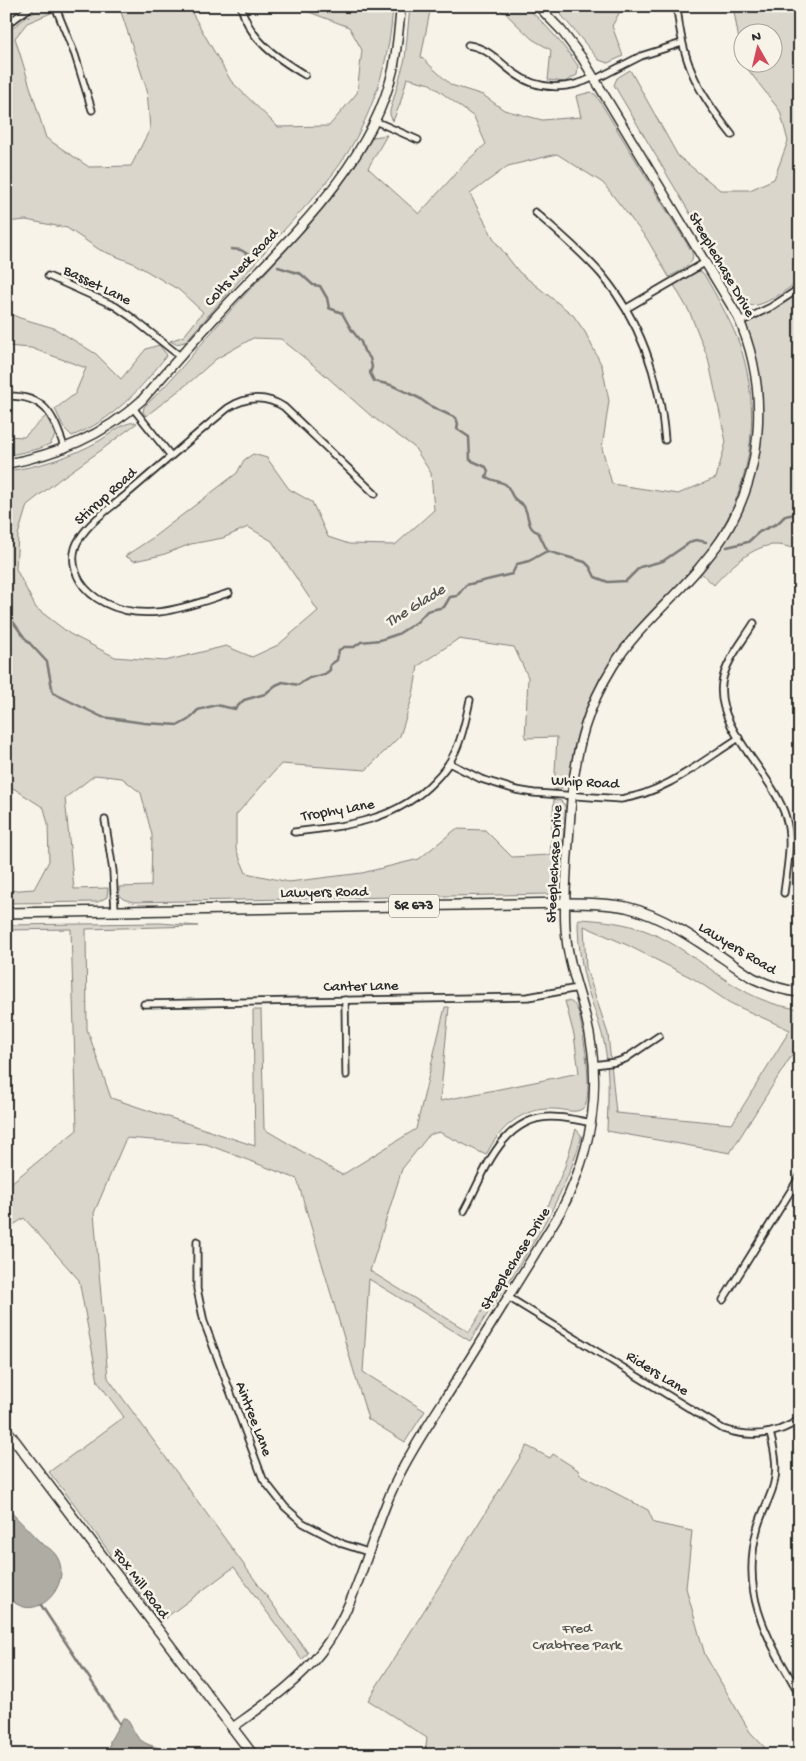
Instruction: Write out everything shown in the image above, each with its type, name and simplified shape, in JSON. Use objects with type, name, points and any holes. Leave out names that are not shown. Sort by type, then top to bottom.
[{"type":"main road","name":"Lawyers Road","points":[[6,913],[564,903],[611,904],[644,912],[675,928],[753,978],[779,989],[800,992]]},
{"type":"main road","name":"Fox Mill Road","points":[[6,1429],[253,1755]]},
{"type":"street","points":[[6,25],[32,6]]},
{"type":"street","points":[[55,6],[92,110]]},
{"type":"street","points":[[241,6],[248,24],[263,46],[305,75]]},
{"type":"street","name":"Colts Neck Road","points":[[6,464],[45,456],[65,449],[106,428],[133,408],[307,218],[353,160],[375,121],[392,72],[401,6]]},
{"type":"street","name":"Steeplechase Drive","points":[[232,1728],[280,1693],[305,1670],[330,1639],[349,1603],[387,1500],[404,1464],[562,1211],[572,1190],[582,1164],[592,1123],[594,1102],[594,1066],[587,1019],[567,944],[564,903],[572,795],[580,737],[595,697],[626,647],[719,543],[734,518],[754,460],[758,419],[755,376],[748,343],[740,322],[595,78],[561,30],[538,6]]},
{"type":"street","points":[[677,6],[682,43],[696,84],[712,110],[732,135]]},
{"type":"street","points":[[468,45],[490,53],[518,76],[538,85],[562,87],[574,86],[641,56],[682,43]]},
{"type":"street","points":[[375,121],[418,140]]},
{"type":"street","points":[[535,212],[587,259],[603,276],[627,308],[639,331],[654,373],[660,396],[665,440]]},
{"type":"street","points":[[627,308],[706,262]]},
{"type":"street","name":"Basset Lane","points":[[48,276],[115,306],[131,316],[181,357]]},
{"type":"street","points":[[740,322],[770,307],[800,288]]},
{"type":"street","points":[[6,396],[27,398],[44,407],[54,421],[65,449]]},
{"type":"street","name":"Stirrup Road","points":[[230,593],[159,613],[140,613],[122,610],[90,593],[78,578],[75,569],[74,553],[81,536],[88,528],[171,456],[236,403],[244,400],[269,399],[284,407],[375,494]]},
{"type":"street","points":[[133,408],[171,456]]},
{"type":"street","points":[[754,623],[729,663],[722,681],[721,692],[724,708],[739,738],[777,797],[786,816],[790,842],[784,893]]},
{"type":"street","name":"Trophy Lane","points":[[294,832],[366,821],[396,811],[408,804],[426,790],[449,763],[459,743],[470,700]]},
{"type":"street","name":"Whip Road","points":[[449,763],[481,779],[516,790],[620,799],[648,793],[660,788],[739,738]]},
{"type":"street","points":[[105,820],[113,871],[115,911]]},
{"type":"street","name":"Canter Lane","points":[[144,1004],[528,997],[578,988]]},
{"type":"street","points":[[345,1000],[346,1075]]},
{"type":"street","points":[[594,1066],[625,1059],[659,1036]]},
{"type":"street","points":[[464,1211],[502,1141],[518,1126],[533,1120],[549,1117],[592,1123]]},
{"type":"street","points":[[723,1300],[800,1176]]},
{"type":"street","name":"Aintree Lane","points":[[197,1241],[197,1289],[204,1322],[263,1479],[285,1507],[303,1523],[343,1544],[368,1552]]},
{"type":"street","name":"Riders Lane","points":[[508,1297],[723,1429],[746,1435],[770,1433],[800,1419]]},
{"type":"street","points":[[770,1433],[776,1454],[776,1473],[754,1541],[752,1576],[757,1610],[769,1641],[800,1695]]},
{"type":"green space","points":[[512,5],[528,9],[552,33],[574,60],[578,66],[577,75],[565,82],[548,80],[551,50],[532,39],[505,13],[494,6]]},
{"type":"green space","points":[[119,6],[188,6],[231,81],[278,127],[329,126],[357,93],[362,50],[349,27],[301,9],[299,6],[393,6],[388,48],[377,90],[350,149],[316,194],[185,342],[176,344],[170,341],[184,336],[203,312],[179,290],[133,263],[100,250],[67,228],[26,220],[6,222],[6,33],[42,8],[51,13],[27,23],[15,38],[46,138],[89,167],[131,166],[150,129],[147,90]]},
{"type":"green space","points":[[410,6],[431,6],[421,57],[451,85],[483,95],[504,110],[542,120],[581,117],[576,96],[591,92],[596,95],[692,252],[693,257],[686,268],[669,277],[647,239],[603,183],[557,154],[508,166],[470,194],[495,241],[519,272],[573,315],[585,332],[602,366],[609,401],[602,448],[612,484],[678,494],[716,478],[726,442],[708,358],[690,313],[674,285],[697,271],[702,272],[723,308],[738,340],[746,368],[751,397],[749,454],[742,482],[732,509],[719,534],[702,558],[628,640],[601,679],[591,697],[580,725],[569,778],[565,787],[554,790],[557,737],[525,738],[528,677],[514,647],[458,639],[418,666],[413,695],[400,736],[366,770],[281,764],[236,815],[236,849],[246,873],[289,882],[362,873],[419,859],[456,829],[485,830],[512,857],[550,855],[554,799],[561,801],[566,808],[559,885],[554,893],[133,902],[123,899],[119,895],[119,887],[151,886],[152,835],[141,793],[122,778],[95,775],[65,798],[74,889],[108,888],[107,897],[98,902],[6,903],[6,891],[34,889],[49,861],[48,824],[44,808],[13,788],[6,788],[6,471],[42,464],[66,456],[88,447],[122,426],[137,423],[27,505],[18,535],[16,569],[36,608],[70,634],[115,657],[165,661],[226,646],[252,657],[278,645],[318,611],[272,541],[248,527],[223,538],[191,544],[162,555],[134,561],[125,556],[151,539],[237,473],[244,460],[253,454],[267,458],[289,489],[312,502],[328,537],[349,544],[395,545],[434,510],[431,473],[414,447],[370,415],[281,339],[253,338],[216,359],[146,416],[143,412],[144,407],[178,372],[230,311],[325,206],[373,137],[387,135],[368,168],[419,214],[468,160],[486,144],[474,117],[430,84],[407,78],[393,121],[390,111],[405,59]]},
{"type":"green space","points":[[561,6],[623,6],[612,26],[623,56],[608,63],[599,60],[558,11]]},
{"type":"green space","points":[[733,6],[800,6],[800,280],[772,299],[749,306],[743,303],[614,85],[617,78],[630,70],[678,156],[720,190],[750,190],[774,179],[788,141],[780,111],[750,72],[784,72],[784,22],[736,22]]},
{"type":"green space","points":[[800,288],[800,551],[779,545],[758,549],[733,565],[714,585],[701,573],[749,479],[758,397],[740,322]]},
{"type":"green space","points":[[6,312],[54,328],[96,354],[121,379],[146,349],[159,345],[167,355],[125,403],[100,422],[72,436],[64,428],[55,409],[75,394],[86,368],[31,348],[6,346]]},
{"type":"green space","points":[[46,416],[55,436],[50,444],[38,449],[6,456],[6,436],[24,437]]},
{"type":"green space","points":[[578,919],[623,924],[649,932],[669,942],[739,988],[758,998],[778,1005],[800,1009],[800,1042],[730,1153],[607,1131],[608,1086],[606,1053],[584,975],[579,947]],"holes":[[[584,926],[627,945],[694,979],[730,1003],[790,1030],[732,1124],[616,1113],[608,1034],[586,968]]]},
{"type":"green space","points":[[160,923],[198,926],[86,929],[87,1029],[111,1098],[255,1146],[253,1010],[261,1010],[264,1129],[342,1175],[416,1129],[445,1007],[449,1007],[440,1101],[579,1073],[574,1035],[565,1001],[570,1002],[576,1007],[580,1021],[588,1085],[586,1104],[582,1109],[572,1111],[543,1109],[522,1115],[505,1128],[486,1155],[439,1132],[429,1135],[402,1169],[370,1271],[469,1332],[550,1202],[565,1166],[576,1129],[581,1135],[572,1167],[547,1219],[533,1244],[470,1341],[369,1279],[363,1372],[425,1411],[405,1442],[368,1419],[297,1179],[206,1144],[126,1138],[94,1213],[108,1378],[308,1653],[302,1660],[234,1567],[160,1622],[49,1472],[124,1417],[98,1382],[79,1280],[24,1218],[6,1230],[6,1187],[77,1130],[71,929],[6,930],[6,925]]},
{"type":"green space","name":"Fred Crabtree Park","points":[[527,1446],[550,1458],[553,1454],[578,1470],[579,1474],[648,1510],[654,1523],[692,1531],[686,1588],[705,1655],[750,1732],[772,1755],[425,1755],[427,1738],[368,1700]]},
{"type":"shaded area","points":[[6,1507],[42,1544],[55,1554],[61,1567],[60,1581],[54,1593],[44,1603],[32,1607],[19,1605],[6,1594]]},
{"type":"shaded area","points":[[123,1718],[126,1718],[139,1739],[170,1755],[109,1755],[110,1741]]},
{"type":"waterway","points":[[231,249],[241,250],[252,257]]},
{"type":"waterway","points":[[278,267],[301,274],[313,285],[320,286],[327,298],[329,308],[342,313],[361,342],[364,351],[370,358],[372,367],[370,373],[374,381],[391,385],[456,418],[457,429],[469,437],[470,460],[486,467],[488,471],[486,477],[507,485],[515,499],[523,505],[530,525],[538,532],[547,550]]},
{"type":"waterway","points":[[798,440],[800,457]]},
{"type":"waterway","name":"The Glade","points":[[727,547],[748,542],[759,532],[778,523],[785,516],[800,513]]},
{"type":"waterway","name":"The Glade","points":[[6,612],[24,637],[47,662],[53,693],[102,717],[144,723],[179,725],[188,720],[198,710],[216,705],[235,709],[244,700],[265,694],[283,682],[298,685],[309,678],[325,674],[330,670],[330,665],[337,660],[339,650],[344,647],[354,647],[361,642],[380,640],[398,634],[417,622],[427,611],[444,607],[450,597],[457,596],[466,585],[512,574],[517,564],[529,561],[547,551],[585,562],[595,577],[608,582],[626,581],[640,567],[663,561],[692,541],[706,542]]},
{"type":"waterway","points":[[41,1605],[119,1723]]}]
